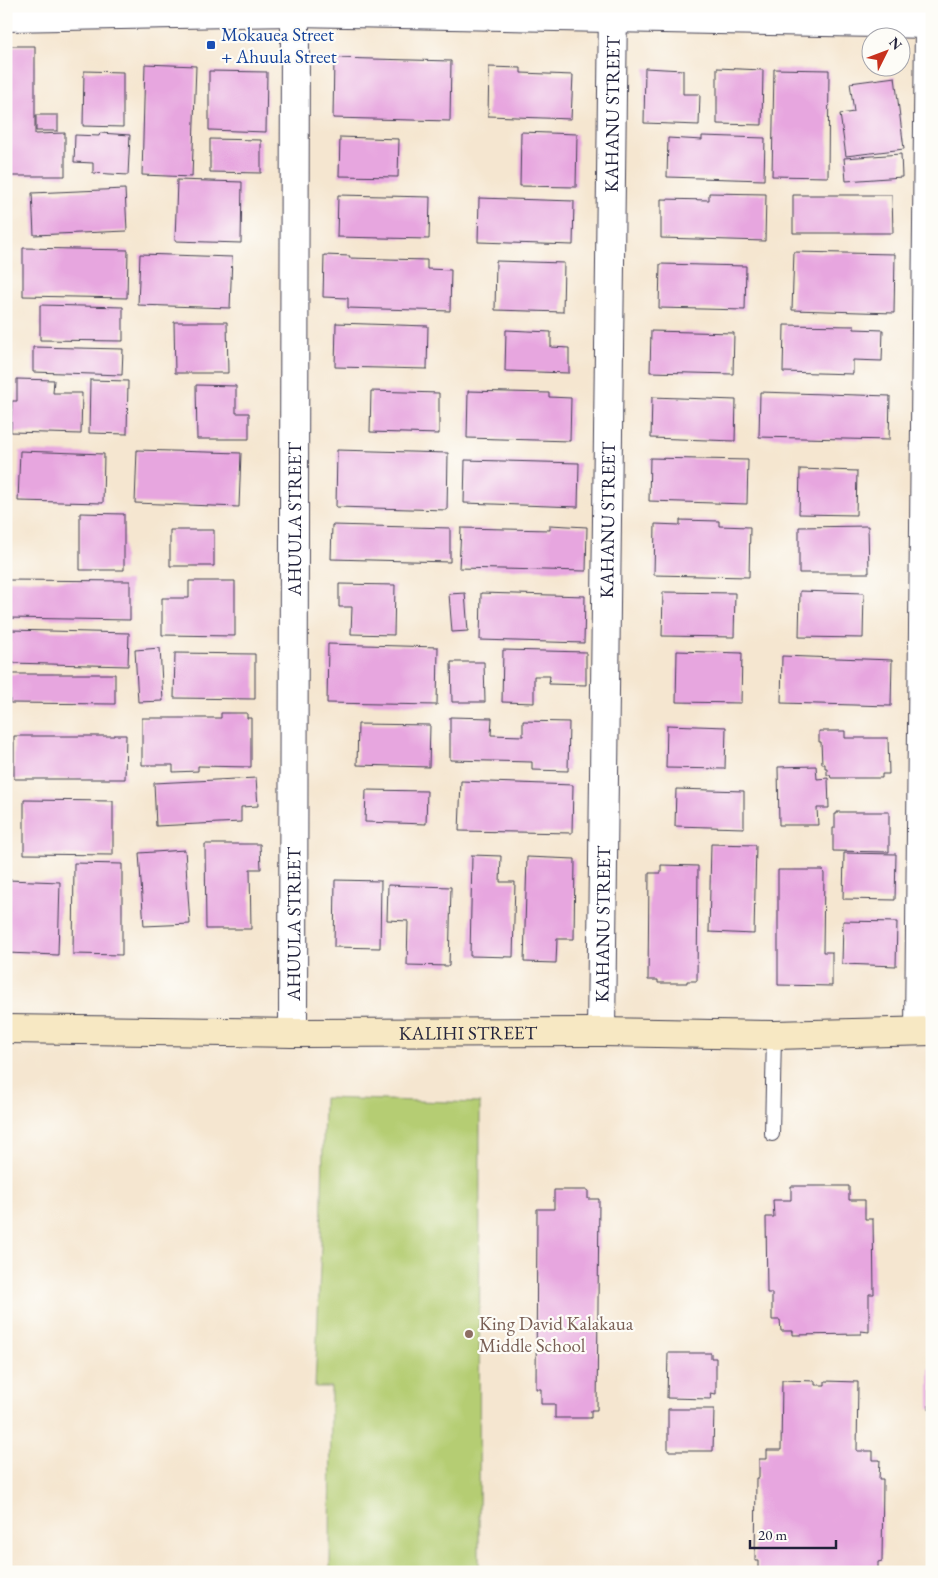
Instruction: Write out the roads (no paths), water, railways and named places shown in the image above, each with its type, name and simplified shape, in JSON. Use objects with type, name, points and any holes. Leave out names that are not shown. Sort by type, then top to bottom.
[{"type":"main road","name":"KALIHI STREET","points":[[6,1028],[293,1033],[601,1032],[774,1035],[925,1031]]},
{"type":"street","points":[[6,17],[295,9],[613,12],[930,24],[925,1031]]},
{"type":"street","name":"AHUULA STREET","points":[[293,1033],[295,9]]},
{"type":"street","name":"KAHANU STREET","points":[[601,1032],[613,12]]},
{"type":"lane","points":[[772,1134],[774,1035]]},
{"type":"place","name":"Mokauea Street + Ahuula Street","points":[[211,45]]},
{"type":"place","name":"King David Kalakaua Middle School","points":[[469,1334]]}]
